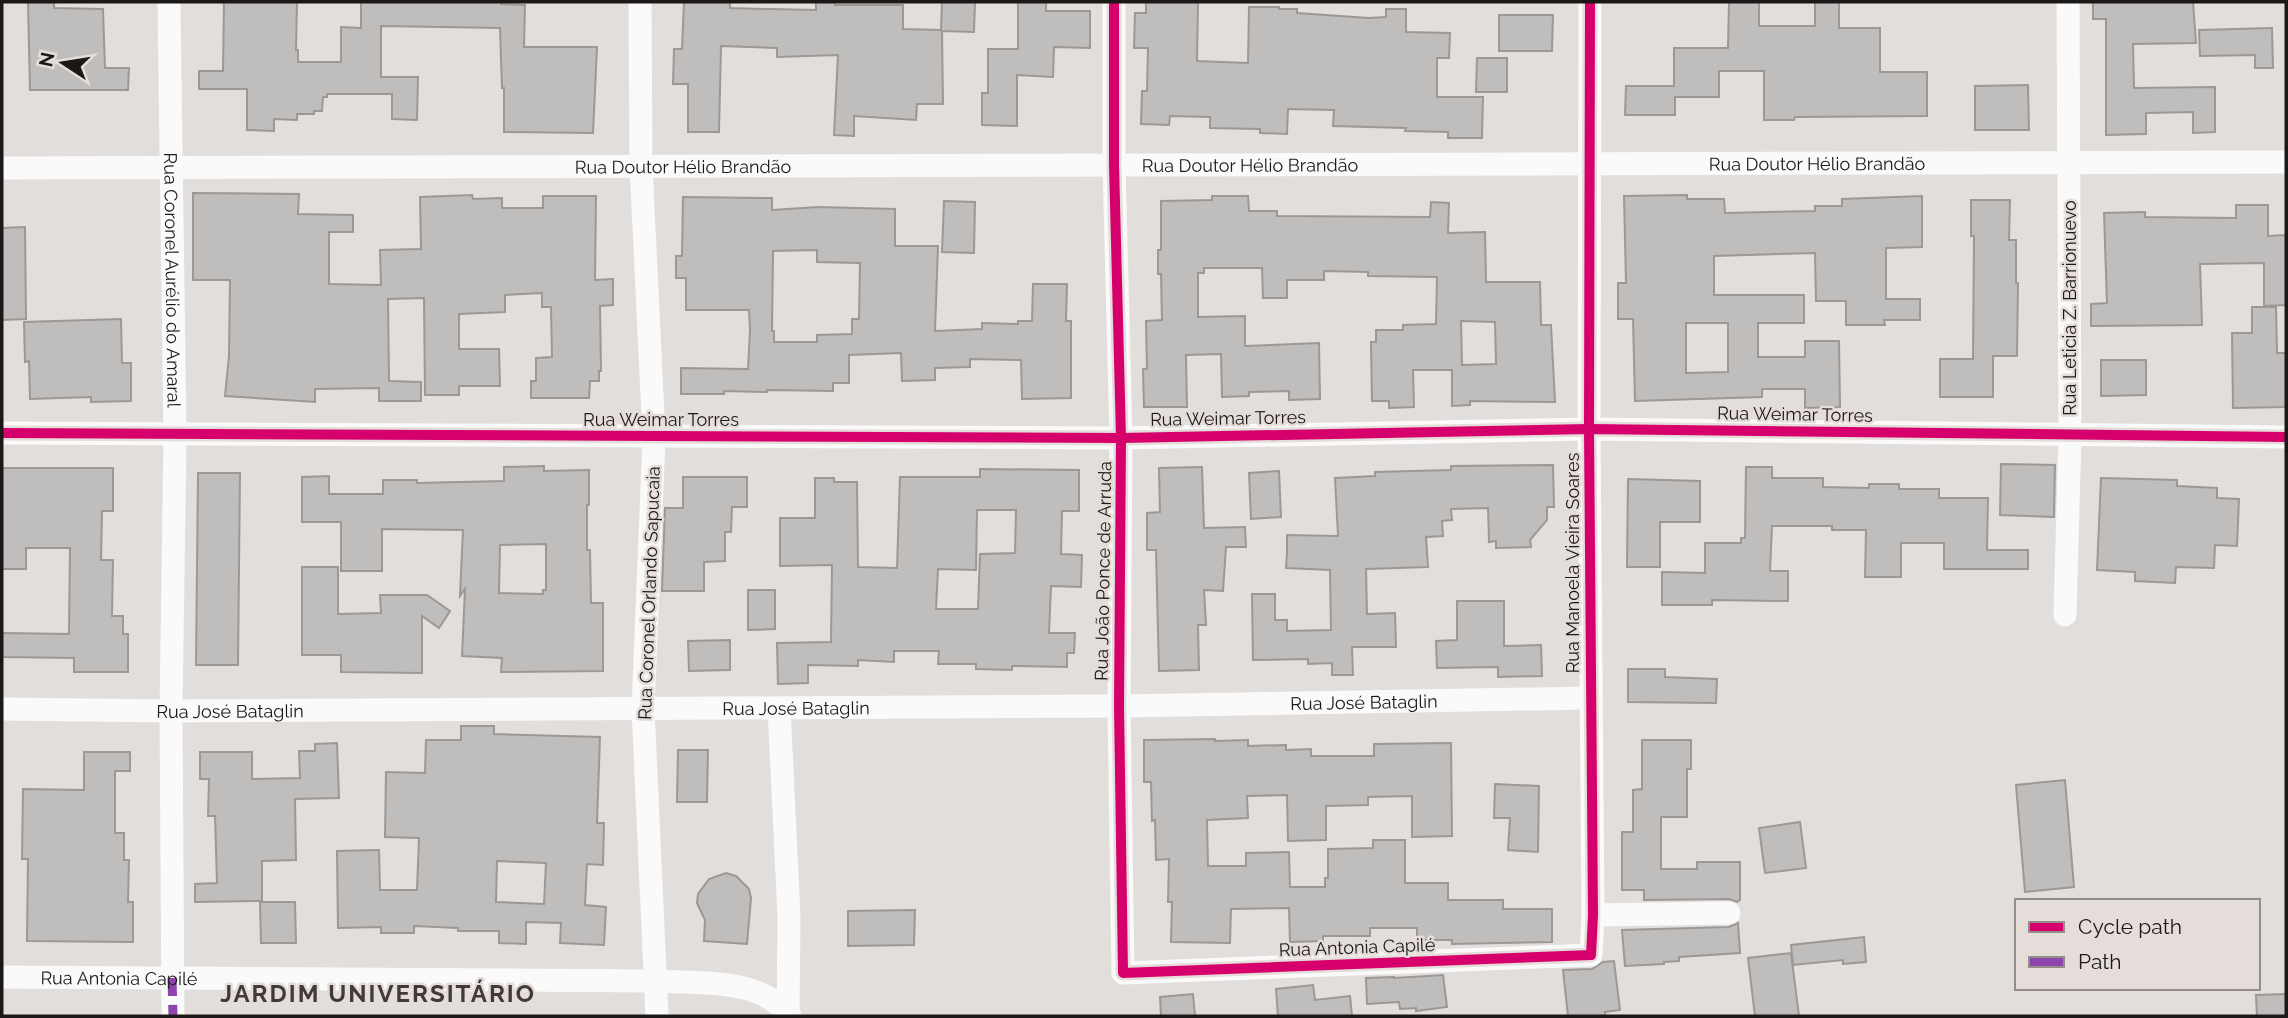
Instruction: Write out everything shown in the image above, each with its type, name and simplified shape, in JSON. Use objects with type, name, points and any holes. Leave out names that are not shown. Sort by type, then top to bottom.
[{"type":"street","name":"Rua Coronel Aurélio do Amaral","points":[[169,2],[176,434],[171,711],[173,1016]]},
{"type":"street","name":"Rua Coronel Orlando Sapucaia","points":[[640,2],[641,165],[654,437],[643,709],[657,1016]]},
{"type":"street","name":"Rua João Ponce de Arruda","points":[[1114,2],[1114,164],[1121,438],[1119,706],[1123,973]]},
{"type":"street","name":"Rua Manoela Vieira Soares","points":[[1590,2],[1591,955]]},
{"type":"street","name":"Rua Leticia Z. Barrionuevo","points":[[2065,615],[2070,435],[2068,2]]},
{"type":"street","name":"Rua Doutor Hélio Brandão","points":[[2,168],[2286,162]]},
{"type":"street","name":"Rua Weimar Torres","points":[[2,433],[1121,438],[1589,429],[2286,437]]},
{"type":"street","name":"Rua José Bataglin","points":[[2,709],[171,711],[1119,706],[1591,698]]},
{"type":"street","points":[[779,708],[789,916],[789,1015]]},
{"type":"street","points":[[1593,915],[1729,913]]},
{"type":"street","name":"Rua Antonia Capilé","points":[[1123,973],[1591,955]]},
{"type":"street","name":"Rua Antonia Capilé","points":[[2,977],[656,981],[740,986],[767,997],[789,1015]]},
{"type":"building","points":[[28,2],[54,2],[54,8],[103,9],[105,68],[129,68],[128,90],[30,90]]},
{"type":"building","points":[[224,2],[297,2],[298,62],[341,62],[341,27],[361,28],[361,2],[501,2],[525,5],[524,47],[597,47],[593,133],[504,132],[500,28],[381,26],[381,77],[418,77],[417,120],[392,119],[392,94],[327,94],[327,97],[323,97],[322,111],[297,114],[297,120],[274,119],[274,131],[247,130],[247,89],[199,89],[199,71],[223,71]]},
{"type":"building","points":[[684,2],[730,2],[730,8],[816,10],[816,2],[835,2],[835,5],[903,5],[903,29],[941,30],[942,2],[975,2],[974,32],[942,31],[943,104],[917,104],[916,120],[854,116],[854,136],[834,135],[838,55],[777,57],[777,48],[721,46],[719,132],[688,132],[688,84],[673,84],[674,49],[682,49]]},
{"type":"building","points":[[1018,2],[1046,2],[1046,11],[1090,11],[1090,48],[1054,47],[1053,77],[1017,75],[1017,126],[982,125],[982,93],[988,93],[988,49],[1018,49]]},
{"type":"building","points":[[1146,2],[1198,2],[1197,61],[1248,63],[1249,7],[1279,7],[1297,9],[1297,13],[1369,18],[1386,17],[1386,9],[1406,9],[1406,32],[1450,33],[1449,58],[1437,58],[1437,97],[1483,97],[1482,138],[1448,138],[1448,132],[1405,131],[1406,128],[1333,126],[1334,110],[1288,109],[1287,134],[1260,133],[1260,129],[1210,128],[1210,117],[1170,116],[1169,125],[1141,124],[1142,91],[1147,91],[1148,48],[1134,48],[1135,13],[1146,13]]},
{"type":"building","points":[[1729,2],[1759,2],[1759,26],[1815,26],[1815,2],[1839,2],[1839,28],[1880,28],[1880,72],[1927,72],[1927,116],[1795,117],[1794,120],[1764,120],[1764,71],[1719,71],[1719,97],[1675,97],[1675,115],[1625,115],[1626,86],[1674,86],[1674,48],[1728,48]]},
{"type":"building","points":[[2093,2],[2193,2],[2196,43],[2133,44],[2134,88],[2215,87],[2215,132],[2193,133],[2193,112],[2146,113],[2146,134],[2106,135],[2106,19],[2093,19]]},
{"type":"building","points":[[1499,15],[1553,15],[1552,51],[1499,51]]},
{"type":"building","points":[[2272,28],[2273,68],[2255,68],[2255,55],[2200,56],[2199,30]]},
{"type":"building","points":[[1477,58],[1507,58],[1507,92],[1476,92]]},
{"type":"building","points":[[2028,85],[2029,130],[1975,130],[1975,86]]},
{"type":"building","points":[[193,193],[299,194],[298,214],[353,215],[353,232],[329,232],[329,284],[381,285],[380,250],[421,249],[420,197],[472,195],[473,199],[502,198],[502,208],[543,208],[543,196],[596,196],[595,280],[613,279],[613,305],[600,306],[599,381],[590,381],[589,398],[531,398],[531,381],[536,381],[536,358],[552,357],[551,307],[542,307],[542,293],[505,295],[505,312],[459,314],[459,349],[499,349],[500,386],[459,386],[459,395],[425,395],[424,298],[388,299],[389,381],[421,382],[421,401],[379,401],[379,388],[315,389],[315,402],[225,396],[229,356],[230,280],[193,280]]},
{"type":"building","points":[[1687,195],[1687,199],[1724,199],[1725,213],[1815,211],[1815,206],[1842,206],[1842,199],[1922,196],[1922,247],[1886,248],[1886,299],[1920,299],[1920,320],[1884,320],[1885,325],[1846,325],[1846,301],[1816,301],[1815,253],[1714,256],[1714,295],[1804,295],[1804,323],[1758,323],[1758,357],[1805,357],[1805,341],[1839,341],[1840,407],[1805,408],[1805,389],[1762,389],[1762,397],[1635,401],[1633,319],[1618,319],[1618,283],[1626,283],[1624,196]],"holes":[[[1686,323],[1728,323],[1728,372],[1686,373]]]},
{"type":"building","points":[[1212,196],[1248,196],[1249,211],[1277,211],[1277,216],[1430,217],[1431,202],[1449,203],[1448,233],[1485,232],[1486,282],[1540,282],[1541,325],[1551,325],[1555,402],[1470,401],[1470,405],[1452,406],[1452,370],[1413,370],[1414,407],[1389,408],[1389,401],[1372,401],[1371,342],[1376,342],[1376,330],[1403,330],[1403,325],[1436,324],[1437,277],[1368,276],[1368,272],[1324,271],[1324,280],[1287,280],[1287,298],[1263,298],[1262,268],[1204,268],[1204,273],[1198,273],[1198,317],[1245,316],[1245,346],[1319,343],[1320,399],[1289,400],[1289,391],[1249,392],[1249,396],[1222,397],[1221,354],[1186,355],[1187,407],[1144,407],[1143,369],[1147,369],[1146,321],[1162,320],[1161,274],[1158,274],[1161,201],[1212,200]],"holes":[[[1461,321],[1495,322],[1496,364],[1462,365]]]},
{"type":"building","points":[[683,197],[772,198],[772,210],[818,207],[895,209],[895,246],[938,246],[935,331],[982,329],[982,323],[1018,324],[1018,321],[1032,321],[1033,284],[1067,284],[1066,321],[1071,321],[1071,398],[1022,399],[1021,360],[970,359],[970,367],[935,368],[935,380],[902,381],[901,353],[849,355],[849,383],[833,383],[833,391],[767,390],[681,394],[681,368],[748,369],[750,330],[749,310],[686,310],[686,278],[676,278],[676,256],[682,256]],"holes":[[[817,250],[817,262],[860,263],[859,319],[852,319],[852,334],[817,335],[817,342],[774,342],[773,251]]]},
{"type":"building","points":[[1971,200],[2010,200],[2009,240],[2016,240],[2018,283],[2017,356],[1993,356],[1993,397],[1940,397],[1940,359],[1973,359],[1974,236],[1971,236]]},
{"type":"building","points":[[944,201],[975,202],[974,253],[942,252]]},
{"type":"building","points":[[2236,205],[2268,205],[2268,236],[2286,235],[2286,305],[2264,306],[2264,263],[2200,264],[2202,325],[2091,326],[2091,304],[2107,303],[2104,213],[2145,212],[2145,217],[2236,218]]},
{"type":"building","points":[[25,227],[26,319],[2,320],[2,228]]},
{"type":"building","points":[[2252,307],[2276,307],[2277,353],[2286,353],[2286,407],[2233,408],[2232,333],[2252,333]]},
{"type":"building","points":[[121,319],[122,363],[131,363],[131,401],[91,402],[91,397],[30,399],[29,361],[25,362],[24,322]]},
{"type":"building","points":[[2101,360],[2146,360],[2146,395],[2101,396]]},
{"type":"building","points":[[2001,464],[2055,465],[2054,517],[2000,515]]},
{"type":"building","points":[[1553,465],[1554,507],[1547,507],[1547,520],[1530,540],[1531,547],[1496,548],[1496,541],[1489,542],[1488,508],[1451,509],[1452,520],[1442,521],[1443,536],[1426,537],[1428,567],[1366,569],[1367,614],[1395,613],[1396,647],[1352,647],[1353,675],[1332,675],[1332,663],[1308,664],[1308,659],[1253,660],[1252,594],[1275,594],[1275,620],[1287,620],[1287,631],[1331,630],[1330,570],[1286,568],[1287,535],[1338,536],[1335,478],[1375,476],[1375,472],[1451,470],[1451,466]]},
{"type":"building","points":[[544,466],[544,471],[589,470],[587,550],[590,550],[591,603],[603,603],[603,671],[501,672],[502,658],[462,656],[465,589],[460,596],[463,530],[382,529],[382,571],[341,571],[341,522],[302,522],[302,477],[329,476],[329,494],[383,494],[383,480],[417,480],[417,483],[504,481],[504,467]],"holes":[[[546,544],[546,590],[543,590],[543,594],[499,593],[500,545]]]},
{"type":"building","points":[[1202,467],[1204,528],[1245,527],[1246,547],[1226,547],[1223,591],[1204,590],[1206,625],[1198,625],[1199,670],[1159,671],[1156,550],[1147,550],[1147,513],[1160,512],[1159,468]]},
{"type":"building","points":[[1746,467],[1772,467],[1772,478],[1823,478],[1823,487],[1869,488],[1869,484],[1899,484],[1899,489],[1939,489],[1939,498],[1988,498],[1987,550],[2028,550],[2028,569],[1944,569],[1944,543],[1901,543],[1901,577],[1865,577],[1866,530],[1832,530],[1832,526],[1772,526],[1770,571],[1788,571],[1788,601],[1712,600],[1712,605],[1662,605],[1662,572],[1705,573],[1705,543],[1741,543],[1741,538],[1745,538]]},
{"type":"building","points":[[2,468],[113,468],[113,511],[102,511],[101,560],[113,560],[112,616],[123,616],[123,634],[128,634],[128,672],[74,672],[74,658],[2,657],[2,633],[69,634],[70,548],[26,548],[26,569],[2,569]]},
{"type":"building","points":[[980,469],[1079,470],[1079,511],[1062,511],[1061,554],[1082,555],[1081,587],[1051,586],[1049,633],[1075,633],[1074,653],[1067,653],[1067,667],[1012,666],[1012,670],[976,669],[976,664],[938,664],[939,651],[894,651],[894,662],[858,660],[858,666],[808,665],[808,683],[778,684],[777,643],[831,642],[832,565],[780,566],[780,518],[815,518],[815,478],[834,478],[834,482],[857,482],[858,567],[897,568],[900,477],[980,477]],"holes":[[[977,510],[1016,510],[1015,553],[980,554],[978,609],[936,609],[938,569],[976,570]]]},
{"type":"building","points":[[1279,471],[1281,517],[1251,519],[1249,473]]},
{"type":"building","points":[[198,473],[240,473],[238,665],[196,665]]},
{"type":"building","points":[[683,477],[747,477],[747,507],[732,507],[731,532],[725,532],[725,561],[704,562],[704,591],[662,591],[665,508],[683,508]]},
{"type":"building","points":[[2101,478],[2177,480],[2177,486],[2217,488],[2217,498],[2239,499],[2237,546],[2215,545],[2214,568],[2176,567],[2175,583],[2135,581],[2135,572],[2097,570]]},
{"type":"building","points":[[1628,479],[1700,481],[1700,522],[1660,522],[1660,567],[1627,567]]},
{"type":"building","points":[[302,567],[338,567],[338,614],[381,613],[380,595],[427,595],[450,611],[439,628],[422,616],[422,673],[341,672],[341,655],[302,655]]},
{"type":"building","points":[[748,590],[775,590],[775,629],[748,630]]},
{"type":"building","points":[[1457,601],[1504,601],[1504,646],[1541,645],[1542,676],[1498,677],[1498,667],[1437,668],[1436,641],[1457,640]]},
{"type":"building","points":[[730,640],[730,670],[689,671],[688,641]]},
{"type":"building","points":[[1628,669],[1665,669],[1665,677],[1717,679],[1716,703],[1628,702]]},
{"type":"building","points":[[461,726],[494,726],[494,734],[600,737],[597,823],[604,823],[603,865],[587,864],[585,905],[606,907],[604,945],[560,943],[561,923],[526,922],[526,944],[499,943],[499,931],[458,931],[458,928],[414,926],[414,933],[381,933],[381,927],[338,928],[337,851],[379,850],[380,890],[417,890],[419,838],[385,837],[386,772],[425,773],[426,740],[461,740]],"holes":[[[497,861],[546,863],[544,904],[496,902]]]},
{"type":"building","points":[[1144,740],[1248,740],[1248,746],[1286,745],[1286,750],[1311,749],[1311,756],[1374,756],[1374,744],[1451,743],[1452,836],[1412,837],[1412,796],[1368,797],[1368,805],[1326,806],[1326,840],[1288,841],[1287,795],[1247,796],[1248,818],[1207,820],[1208,866],[1246,866],[1246,853],[1289,852],[1290,887],[1325,887],[1325,878],[1328,878],[1328,849],[1373,848],[1373,840],[1405,840],[1405,883],[1448,883],[1448,900],[1503,900],[1503,909],[1552,909],[1552,942],[1452,944],[1452,940],[1417,940],[1417,928],[1370,928],[1370,936],[1323,936],[1323,941],[1290,942],[1289,908],[1231,909],[1230,943],[1171,942],[1169,859],[1156,860],[1151,782],[1144,782]]},
{"type":"building","points":[[1642,740],[1691,740],[1691,769],[1687,769],[1687,817],[1661,817],[1661,869],[1697,869],[1697,862],[1740,862],[1740,900],[1737,902],[1729,899],[1644,900],[1644,890],[1622,890],[1622,832],[1633,832],[1633,790],[1642,789]]},
{"type":"building","points":[[337,743],[339,798],[295,799],[296,860],[262,861],[262,901],[195,902],[195,884],[217,883],[215,816],[208,816],[209,779],[200,779],[200,752],[252,752],[252,779],[300,778],[299,751],[315,751],[315,744]]},
{"type":"building","points":[[678,750],[708,750],[707,802],[677,802]]},
{"type":"building","points":[[84,752],[130,752],[130,771],[115,771],[115,833],[124,833],[124,860],[129,860],[128,902],[133,902],[133,942],[27,941],[28,859],[22,859],[23,789],[84,790]]},
{"type":"building","points":[[2065,780],[2074,887],[2025,892],[2016,785]]},
{"type":"building","points":[[1495,784],[1539,786],[1538,852],[1508,850],[1510,818],[1494,818]]},
{"type":"building","points":[[1800,822],[1806,868],[1765,873],[1759,828]]},
{"type":"building","points":[[726,873],[736,876],[749,889],[751,898],[747,944],[704,941],[705,920],[697,903],[698,894],[709,879]]},
{"type":"building","points":[[260,902],[295,902],[296,943],[261,943]]},
{"type":"building","points":[[915,910],[914,945],[848,946],[848,911]]},
{"type":"building","points":[[1738,923],[1740,953],[1679,957],[1679,961],[1664,964],[1625,966],[1622,930],[1729,927]]},
{"type":"building","points":[[1864,937],[1866,962],[1843,964],[1843,960],[1793,965],[1791,945]]},
{"type":"building","points":[[1791,953],[1799,1016],[1755,1016],[1748,958]]},
{"type":"building","points":[[1614,961],[1620,1010],[1605,1012],[1605,1016],[1568,1016],[1563,970],[1592,969],[1603,962]]},
{"type":"building","points":[[1443,975],[1447,1007],[1416,1011],[1416,1008],[1400,1009],[1399,1002],[1367,1004],[1366,978]]},
{"type":"building","points":[[1313,985],[1315,1000],[1350,996],[1352,1016],[1278,1016],[1276,989]]},
{"type":"building","points":[[1193,994],[1195,1016],[1161,1016],[1160,997]]},
{"type":"building","points":[[2286,994],[2286,1016],[2257,1016],[2256,995]]},
{"type":"marked path","points":[[172,978],[173,1016]]},
{"type":"cycle path","points":[[1114,2],[1114,164],[1121,438],[1119,706],[1123,973],[1591,955],[1590,2]]},
{"type":"cycle path","points":[[2,433],[1121,438],[1589,429],[2286,437]]},
{"type":"district","name":"JARDIM UNIVERSITÁRIO","points":[[378,993]]}]
